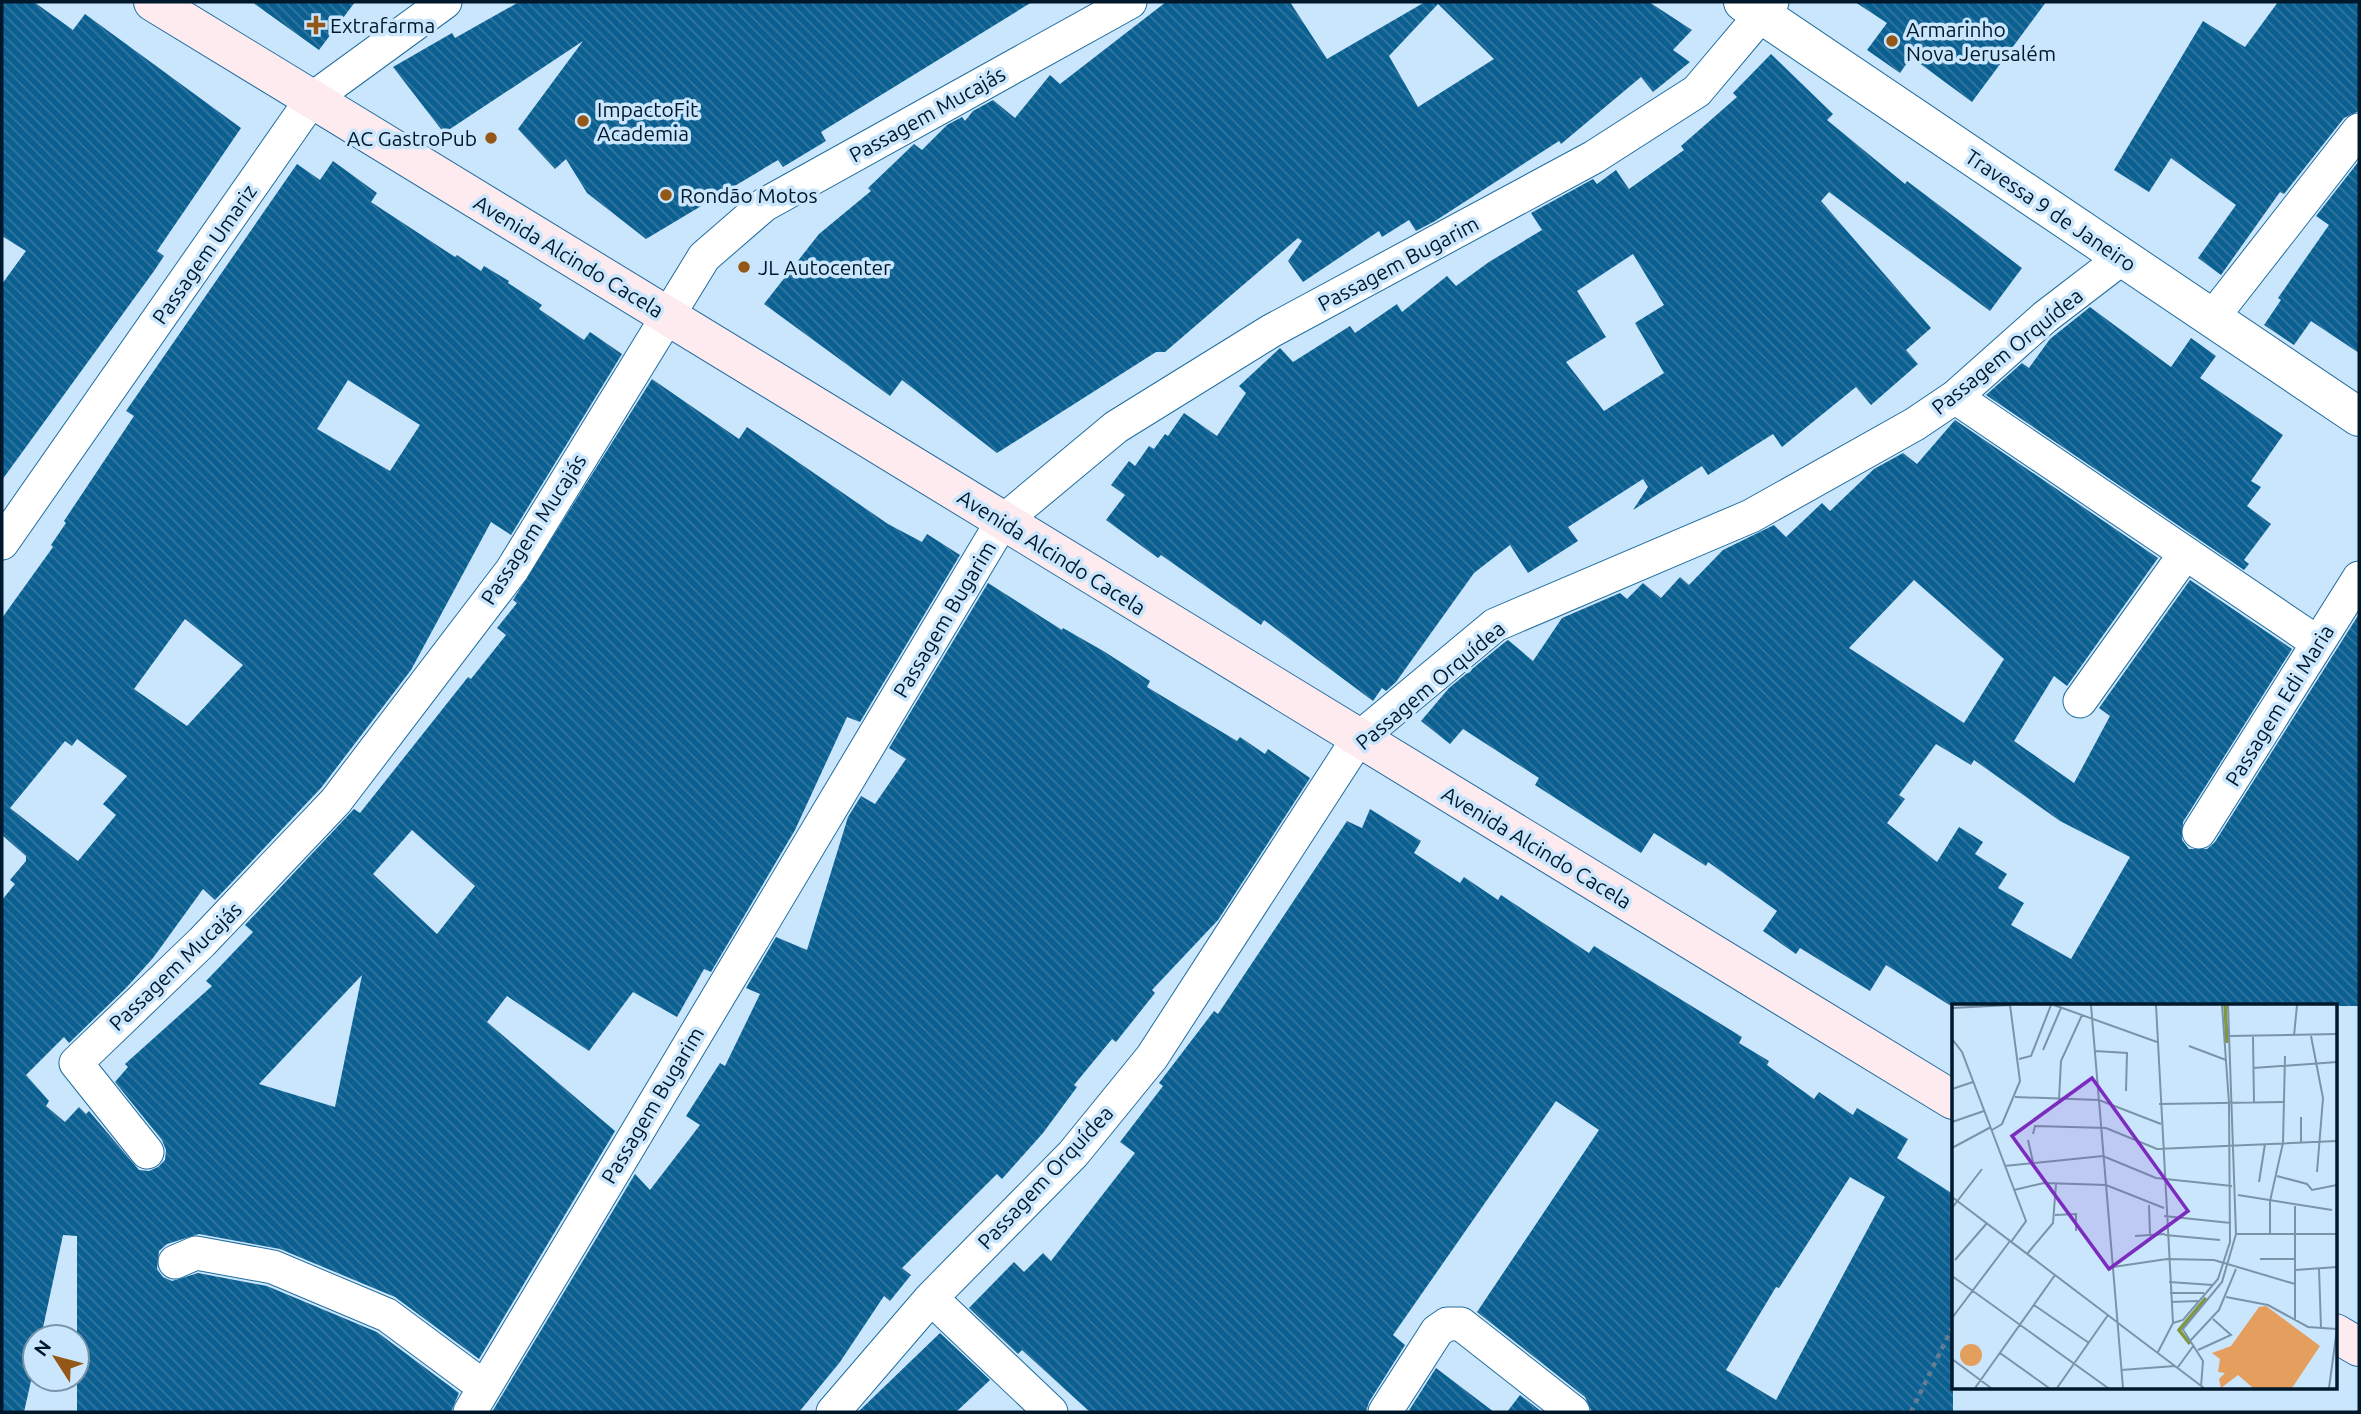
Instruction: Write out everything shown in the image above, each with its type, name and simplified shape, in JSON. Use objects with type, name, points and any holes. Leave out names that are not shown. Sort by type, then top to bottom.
[{"type":"main road","name":"Avenida Alcindo Cacela","points":[[153,2],[1952,1099]]},
{"type":"main road","points":[[2336,1334],[2359,1347]]},
{"type":"street","name":"Passagem Umariz","points":[[2,543],[312,99],[445,2]]},
{"type":"street","name":"Passagem Mucajás","points":[[147,1152],[76,1063],[202,942],[336,801],[512,570],[704,257],[764,205],[1130,2]]},
{"type":"street","name":"Travessa 9 de Janeiro","points":[[1760,6],[2122,258],[2359,417]]},
{"type":"street","name":"Passagem Bugarim","points":[[477,1399],[1002,522],[1116,427],[1272,331],[1594,157],[1697,91],[1760,6]]},
{"type":"street","points":[[2212,318],[2359,130]]},
{"type":"street","name":"Passagem Orquídea","points":[[833,1412],[930,1298],[1073,1154],[1152,1057],[1359,739],[1495,625],[1751,516],[1915,424],[1955,397],[2045,317],[2122,258]]},
{"type":"street","points":[[1955,397],[2318,643]]},
{"type":"street","points":[[2080,701],[2185,554]]},
{"type":"street","name":"Passagem Edi Maria","points":[[2199,832],[2359,578]]},
{"type":"street","points":[[175,1262],[196,1253],[273,1267],[387,1315],[477,1399]]},
{"type":"street","points":[[930,1298],[1051,1412]]},
{"type":"street","points":[[1385,1412],[1437,1331],[1447,1324],[1461,1324],[1573,1412]]},
{"type":"path","points":[[1911,1412],[1952,1328]]},
{"type":"building","points":[[2,2],[34,2],[73,30],[85,14],[241,128],[157,251],[164,256],[154,271],[2,480],[2,284],[26,251],[2,236]]},
{"type":"building","points":[[252,2],[355,2],[319,50]]},
{"type":"building","points":[[519,2],[1032,2],[821,132],[826,141],[783,167],[778,160],[646,239],[587,193],[566,159],[555,169],[518,129],[583,41],[444,133],[393,67],[452,33],[455,38]]},
{"type":"building","points":[[1166,2],[1290,2],[1327,59],[1425,2],[1649,2],[1692,30],[1673,50],[1690,62],[1653,92],[1641,77],[1561,144],[1559,141],[1435,221],[1416,231],[1409,220],[1382,237],[1379,231],[1303,282],[1288,261],[1302,241],[1298,238],[1165,352],[1156,352],[997,453],[902,380],[890,396],[764,304],[819,234],[871,191],[868,188],[914,144],[922,150],[947,125],[962,117],[965,121],[973,111],[993,100],[1015,118],[1050,75],[1060,84]],"holes":[[[1438,4],[1494,59],[1418,107],[1389,56]]]},
{"type":"building","points":[[1855,2],[2046,2],[1972,102],[1911,57],[1900,73],[1867,50],[1887,23]]},
{"type":"building","points":[[2278,2],[2359,2],[2359,111],[2344,118],[2284,194],[2280,192],[2221,275],[2198,258],[2236,205],[2171,158],[2149,192],[2114,170],[2203,21],[2245,47]]},
{"type":"building","points":[[1771,54],[1833,114],[1827,120],[1905,184],[1907,181],[2022,268],[1990,311],[1829,192],[1821,201],[1931,328],[1906,350],[1918,364],[1871,405],[1856,387],[1782,447],[1773,434],[1708,475],[1702,466],[1633,510],[1648,487],[1643,479],[1568,527],[1578,541],[1528,573],[1510,545],[1474,573],[1396,682],[1386,691],[1382,688],[1373,701],[1264,620],[1261,625],[1161,555],[1158,558],[1106,520],[1125,495],[1111,485],[1129,461],[1135,466],[1149,446],[1154,449],[1165,434],[1168,436],[1184,413],[1217,436],[1246,393],[1239,386],[1280,348],[1293,362],[1350,326],[1355,333],[1397,304],[1402,312],[1447,276],[1456,286],[1489,262],[1542,230],[1531,213],[1593,179],[1597,184],[1616,170],[1629,189],[1684,150],[1681,146],[1737,97],[1733,93]],"holes":[[[1633,254],[1664,305],[1635,323],[1664,373],[1604,411],[1566,362],[1606,337],[1577,291]]]},
{"type":"building","points":[[333,161],[377,193],[371,202],[455,257],[457,255],[481,271],[484,266],[509,281],[508,283],[542,305],[539,309],[584,340],[590,332],[622,354],[511,535],[491,522],[411,670],[321,788],[215,900],[203,889],[153,958],[126,988],[69,1043],[64,1037],[26,1075],[49,1101],[46,1106],[65,1122],[79,1107],[86,1114],[89,1111],[139,1170],[149,1171],[158,1167],[165,1160],[166,1150],[162,1140],[115,1082],[128,1067],[125,1064],[212,986],[206,981],[253,932],[245,925],[354,809],[360,813],[468,677],[471,679],[506,635],[497,628],[517,603],[513,600],[652,379],[739,439],[747,427],[888,524],[922,542],[927,534],[960,555],[860,722],[847,717],[795,830],[711,972],[704,969],[677,1017],[633,992],[589,1051],[507,996],[487,1022],[615,1131],[479,1359],[395,1297],[280,1249],[199,1234],[167,1244],[159,1251],[157,1269],[163,1277],[172,1281],[198,1273],[267,1286],[377,1332],[459,1393],[451,1412],[77,1412],[77,1393],[91,1393],[91,1323],[77,1323],[77,1236],[63,1235],[44,1323],[21,1323],[21,1393],[28,1393],[24,1412],[2,1412],[2,900],[15,884],[10,880],[26,861],[26,856],[2,835],[2,618],[53,547],[51,545],[66,523],[64,521],[134,416],[126,411],[297,164],[320,180]],"holes":[[[348,380],[420,425],[390,471],[317,429]],[[185,619],[243,665],[187,726],[134,689]],[[77,739],[127,776],[103,804],[116,815],[78,861],[10,808],[65,741],[72,746]],[[412,830],[475,886],[437,934],[373,874]],[[362,975],[335,1107],[259,1084]]]},
{"type":"building","points":[[2359,161],[2359,353],[2311,321],[2294,345],[2264,325],[2281,300],[2278,298],[2329,225],[2316,216]]},
{"type":"building","points":[[2090,307],[2171,367],[2191,338],[2216,356],[2200,378],[2283,435],[2251,481],[2261,487],[2247,506],[2271,524],[2244,560],[2249,564],[2244,570],[1986,395],[2022,363],[2029,368],[2050,339]]},
{"type":"building","points":[[1955,420],[2158,558],[2067,686],[2054,676],[2014,741],[2074,783],[2110,716],[2099,708],[2190,580],[2292,649],[2183,822],[2182,840],[2189,849],[2207,849],[2215,842],[2359,614],[2359,1006],[1951,1006],[1886,965],[1870,991],[1800,948],[1796,954],[1763,931],[1777,911],[1708,862],[1706,866],[1654,833],[1641,853],[1535,785],[1539,778],[1463,729],[1450,744],[1421,721],[1449,688],[1508,640],[1533,661],[1562,618],[1620,593],[1627,599],[1643,583],[1661,598],[1680,577],[1689,585],[1723,550],[1774,525],[1786,537],[1822,503],[1830,511],[1874,469],[1903,453],[1917,464]],"holes":[[[1914,580],[2004,659],[1964,723],[1849,648]],[[1936,744],[1971,765],[1974,760],[2060,821],[2130,857],[2071,959],[2011,925],[2024,903],[1998,888],[2007,874],[1975,854],[1983,842],[1959,827],[1937,862],[1887,823],[1905,799],[1899,795]]]},
{"type":"building","points":[[988,583],[1150,681],[1147,687],[1237,741],[1240,737],[1265,754],[1268,749],[1310,778],[1218,920],[1152,990],[1155,993],[1116,1042],[1112,1039],[1074,1085],[1077,1087],[1043,1133],[1002,1179],[997,1174],[902,1268],[911,1275],[890,1301],[884,1296],[840,1362],[799,1412],[492,1412],[635,1174],[650,1190],[700,1125],[686,1116],[720,1063],[725,1066],[760,994],[746,988],[776,937],[807,950],[848,817],[861,796],[875,804],[906,759],[889,748]]},
{"type":"building","points":[[1370,809],[1421,841],[1414,853],[1460,883],[1464,877],[1498,900],[1501,895],[1589,953],[1594,946],[1742,1037],[1739,1043],[1769,1061],[1767,1065],[1814,1099],[1819,1092],[1853,1115],[1857,1108],[1908,1139],[1897,1158],[1952,1193],[1953,1412],[1592,1412],[1585,1397],[1477,1312],[1599,1130],[1556,1101],[1393,1335],[1405,1345],[1369,1402],[1366,1412],[1090,1412],[1022,1350],[1018,1354],[969,1308],[1014,1262],[1024,1272],[1043,1253],[1051,1261],[1135,1153],[1120,1142],[1163,1086],[1159,1083],[1214,1011],[1218,1014],[1347,821],[1362,828]],"holes":[[[1850,1177],[1885,1197],[1776,1400],[1726,1370],[1776,1287],[1779,1288]]]},
{"type":"building","points":[[940,1333],[990,1380],[956,1412],[858,1412]]},
{"type":"building","points":[[1436,1368],[1494,1412],[1408,1412]]},
{"type":"building","points":[[1520,1395],[1542,1412],[1507,1412]]},
{"type":"place","name":"Extrafarma","points":[[316,25]]},
{"type":"place","name":"Armarinho Nova Jerusalém","points":[[1892,41]]},
{"type":"place","name":"ImpactoFit Academia","points":[[583,121]]},
{"type":"place","name":"AC GastroPub","points":[[491,138]]},
{"type":"place","name":"Rondão Motos","points":[[666,195]]},
{"type":"place","name":"JL Autocenter","points":[[744,267]]}]
